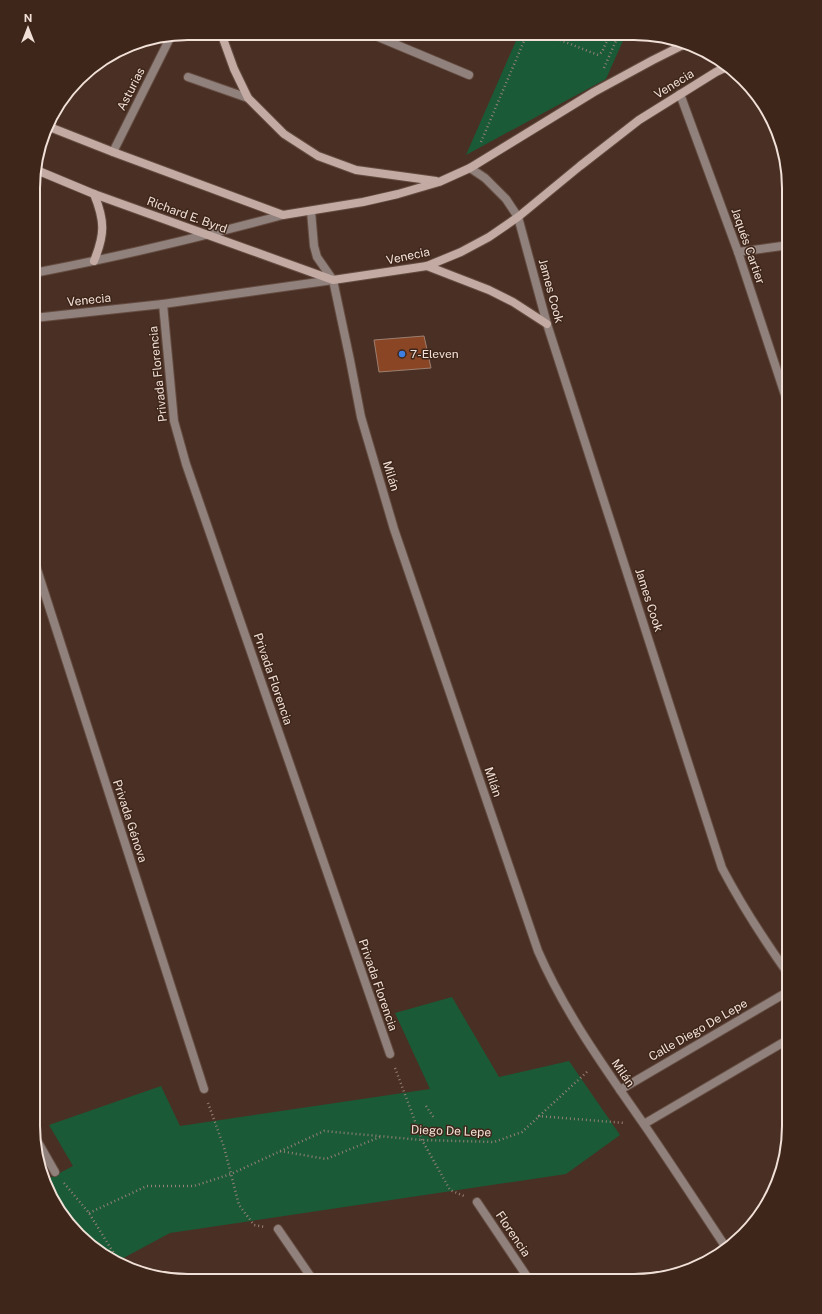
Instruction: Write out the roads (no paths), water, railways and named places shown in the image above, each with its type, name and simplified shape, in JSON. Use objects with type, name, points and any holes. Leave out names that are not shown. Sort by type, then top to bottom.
[{"type":"street","points":[[224,40],[234,69],[248,98],[284,134],[318,156],[356,170],[439,182]]},
{"type":"street","points":[[385,40],[469,75]]},
{"type":"street","name":"Asturias","points":[[113,152],[168,41]]},
{"type":"street","points":[[40,272],[208,235],[283,215],[363,202],[439,182],[470,168],[594,92],[679,47]]},
{"type":"street","name":"Venecia","points":[[40,317],[163,304],[427,266],[461,252],[489,237],[518,217],[639,120],[722,69]]},
{"type":"street","points":[[188,77],[248,98]]},
{"type":"street","name":"Jaqués Cartier","points":[[680,94],[738,252],[782,386]]},
{"type":"street","points":[[53,128],[283,215]]},
{"type":"street","name":"James Cook","points":[[470,168],[485,178],[506,199],[518,217],[547,324],[722,868],[754,925],[782,965]]},
{"type":"street","name":"Richard E. Byrd","points":[[41,172],[94,194],[333,280]]},
{"type":"street","points":[[94,194],[101,213],[102,230],[101,241],[94,261]]},
{"type":"street","points":[[311,211],[314,246],[317,257],[333,280]]},
{"type":"street","points":[[738,252],[782,246]]},
{"type":"street","points":[[427,266],[489,290],[513,302],[547,324]]},
{"type":"street","name":"Milán","points":[[333,280],[361,417],[394,529],[535,943],[559,996],[599,1060],[644,1124],[723,1243]]},
{"type":"street","name":"Privada Florencia","points":[[163,304],[174,421],[186,464],[390,1054]]},
{"type":"street","name":"Privada Génova","points":[[40,579],[204,1089]]},
{"type":"street","name":"Calle Diego De Lepe","points":[[620,1090],[782,995]]},
{"type":"street","points":[[644,1124],[782,1043]]},
{"type":"street","points":[[42,1149],[55,1172]]},
{"type":"street","name":"Florencia","points":[[477,1202],[525,1274]]},
{"type":"street","points":[[278,1229],[309,1274]]},
{"type":"place","name":"7-Eleven","points":[[402,354]]}]
